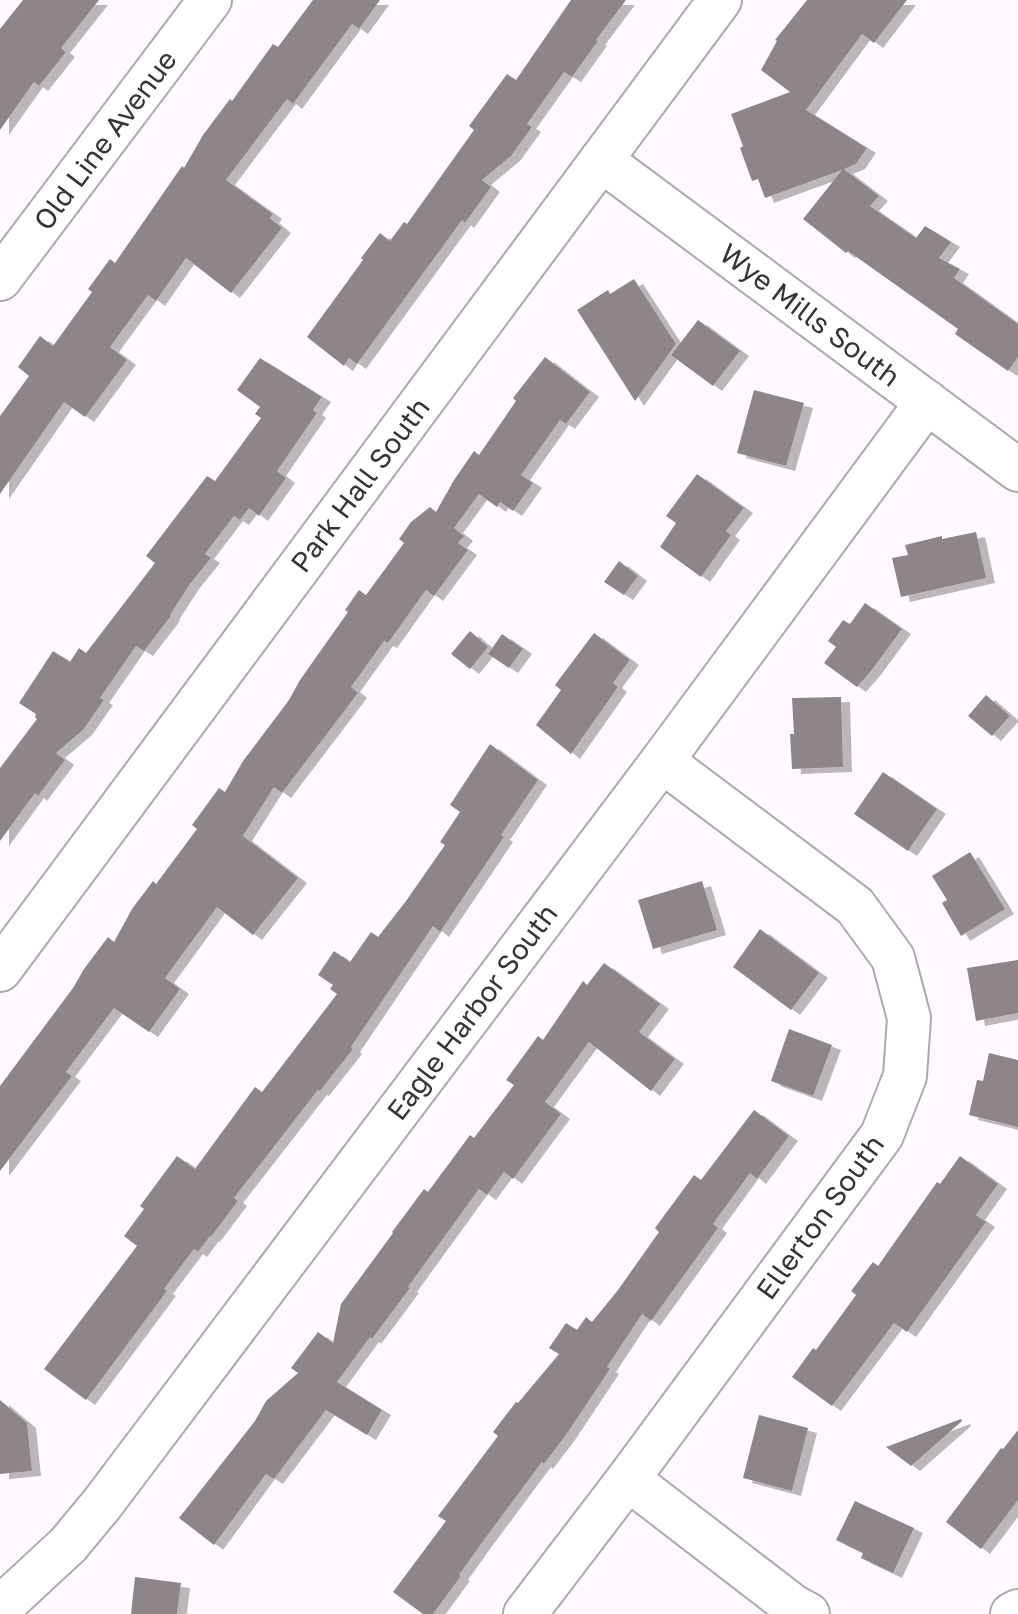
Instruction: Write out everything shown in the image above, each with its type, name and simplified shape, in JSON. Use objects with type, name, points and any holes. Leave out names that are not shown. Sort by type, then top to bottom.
[{"type":"street","name":"Old Line Avenue","points":[[0,279],[210,0]]},
{"type":"street","name":"Park Hall South","points":[[0,970],[720,0]]},
{"type":"street","name":"Wye Mills South","points":[[601,160],[1018,470]]},
{"type":"street","name":"Eagle Harbor South","points":[[0,1608],[68,1545],[102,1504],[662,761],[927,402]]},
{"type":"street","name":"Ellerton South","points":[[525,1614],[882,1135],[905,1076],[909,1018],[893,958],[855,906],[662,761]]},
{"type":"street","points":[[628,1479],[793,1606],[808,1614]]},
{"type":"street","points":[[1012,1614],[1018,1611]]},
{"type":"building","points":[[23,0],[99,0],[61,48],[66,52],[39,86],[34,82],[0,130],[0,29]]},
{"type":"building","points":[[313,0],[380,0],[359,29],[352,24],[293,104],[287,99],[226,180],[273,214],[270,218],[282,228],[231,293],[186,258],[156,301],[148,295],[110,347],[127,360],[85,417],[64,402],[0,494],[0,416],[29,376],[18,367],[40,336],[53,346],[92,292],[88,289],[110,259],[115,263],[230,99],[232,101],[273,44],[278,47]]},
{"type":"building","points":[[571,0],[626,0],[572,77],[564,72],[527,124],[532,127],[511,156],[482,180],[491,187],[465,223],[462,220],[357,364],[349,358],[344,366],[307,337],[380,233],[390,241],[404,222],[407,224],[474,130],[469,126],[507,74],[516,80]]},
{"type":"building","points":[[807,0],[907,0],[874,43],[862,34],[806,110],[867,148],[856,164],[844,169],[879,196],[870,206],[916,238],[925,226],[951,242],[939,258],[960,269],[954,278],[1018,324],[1018,357],[1008,371],[955,334],[958,329],[848,251],[846,253],[803,219],[842,170],[765,198],[758,179],[752,181],[731,114],[790,92],[761,70],[775,40]]},
{"type":"building","points":[[634,279],[676,344],[635,401],[577,310],[608,290],[610,294]]},
{"type":"building","points":[[698,320],[740,351],[713,386],[671,355]]},
{"type":"building","points":[[545,357],[590,392],[566,424],[560,420],[521,475],[533,483],[513,511],[500,502],[497,507],[479,494],[454,528],[464,536],[458,543],[468,550],[434,596],[426,590],[388,643],[384,641],[351,687],[358,693],[282,793],[274,787],[243,836],[298,878],[253,935],[217,907],[165,978],[180,989],[149,1032],[114,1008],[66,1072],[72,1076],[0,1171],[0,1086],[108,937],[114,942],[132,909],[153,881],[156,884],[197,829],[192,825],[219,788],[225,792],[243,761],[289,700],[348,612],[345,610],[359,590],[366,595],[404,543],[399,539],[411,522],[430,507],[436,512],[474,451],[479,455],[516,401],[513,398]]},
{"type":"building","points":[[260,358],[322,397],[313,410],[317,413],[277,471],[286,478],[259,516],[249,508],[240,520],[234,516],[205,554],[211,558],[190,584],[171,616],[144,651],[136,646],[100,698],[104,700],[83,730],[56,753],[65,760],[38,796],[35,793],[0,841],[0,768],[37,719],[36,714],[19,703],[53,651],[70,662],[79,648],[86,653],[155,563],[146,556],[207,476],[215,481],[261,418],[255,414],[260,407],[237,390]]},
{"type":"building","points":[[754,390],[804,403],[786,466],[737,453]]},
{"type":"building","points":[[697,474],[744,508],[726,531],[731,535],[701,577],[660,547],[676,523],[666,516]]},
{"type":"building","points":[[976,532],[986,578],[901,597],[892,558],[908,555],[905,545]]},
{"type":"building","points":[[619,561],[638,576],[624,595],[604,582]]},
{"type":"building","points":[[865,603],[902,629],[857,687],[824,663],[836,647],[828,641],[843,620],[850,624]]},
{"type":"building","points":[[470,631],[488,647],[470,669],[451,654]]},
{"type":"building","points":[[594,633],[630,660],[613,683],[618,687],[571,754],[536,725],[561,690],[555,685]]},
{"type":"building","points":[[502,634],[523,649],[509,668],[488,654]]},
{"type":"building","points":[[986,695],[1010,716],[992,736],[968,716]]},
{"type":"building","points":[[841,697],[843,767],[792,769],[792,698]]},
{"type":"building","points":[[490,744],[538,780],[501,835],[504,837],[440,932],[433,926],[351,1047],[353,1049],[234,1198],[238,1201],[211,1237],[198,1252],[194,1249],[164,1289],[167,1291],[86,1400],[44,1369],[137,1246],[124,1236],[144,1209],[140,1206],[177,1156],[195,1169],[255,1087],[262,1092],[337,994],[330,989],[333,985],[318,975],[334,951],[350,962],[371,932],[378,937],[406,901],[445,845],[440,842],[460,812],[450,805]]},
{"type":"building","points":[[883,772],[937,809],[908,851],[854,814]]},
{"type":"building","points":[[970,852],[1005,909],[961,936],[942,903],[947,900],[932,876]]},
{"type":"building","points":[[702,881],[717,930],[653,949],[638,900]]},
{"type":"building","points":[[760,929],[819,973],[791,1010],[733,967]]},
{"type":"building","points":[[1018,960],[1018,1013],[976,1021],[967,968]]},
{"type":"building","points":[[604,963],[660,1004],[639,1032],[675,1059],[651,1091],[589,1042],[545,1102],[561,1114],[513,1179],[504,1172],[487,1195],[479,1189],[410,1288],[337,1382],[382,1410],[367,1435],[326,1410],[274,1479],[266,1474],[214,1545],[179,1518],[255,1421],[266,1401],[298,1373],[291,1368],[318,1332],[333,1343],[341,1304],[392,1232],[424,1189],[428,1192],[470,1135],[474,1138],[514,1085],[506,1080],[538,1036],[543,1040],[583,981],[587,985]]},
{"type":"building","points":[[789,1029],[832,1045],[813,1096],[771,1081]]},
{"type":"building","points":[[989,1053],[1018,1060],[1018,1127],[969,1115],[977,1080],[983,1081]]},
{"type":"building","points":[[754,1110],[789,1136],[757,1179],[750,1173],[713,1224],[718,1228],[651,1321],[642,1314],[566,1435],[481,1544],[433,1614],[423,1614],[393,1592],[446,1521],[438,1516],[498,1436],[493,1432],[559,1354],[549,1348],[566,1323],[577,1330],[586,1317],[592,1322],[659,1232],[655,1228],[694,1175],[701,1180]]},
{"type":"building","points":[[960,1156],[998,1184],[976,1215],[986,1222],[907,1332],[894,1323],[832,1406],[792,1377],[856,1295],[851,1291],[873,1262],[878,1266],[937,1182],[940,1184]]},
{"type":"building","points":[[0,1400],[27,1423],[32,1471],[0,1474]]},
{"type":"building","points":[[759,1415],[808,1428],[792,1491],[743,1478]]},
{"type":"building","points":[[961,1419],[911,1466],[886,1447]]},
{"type":"building","points":[[1018,1430],[1018,1500],[981,1549],[946,1522]]},
{"type":"building","points":[[855,1501],[914,1528],[893,1573],[861,1558],[863,1553],[836,1540]]},
{"type":"building","points":[[135,1577],[181,1583],[177,1614],[131,1614]]}]
